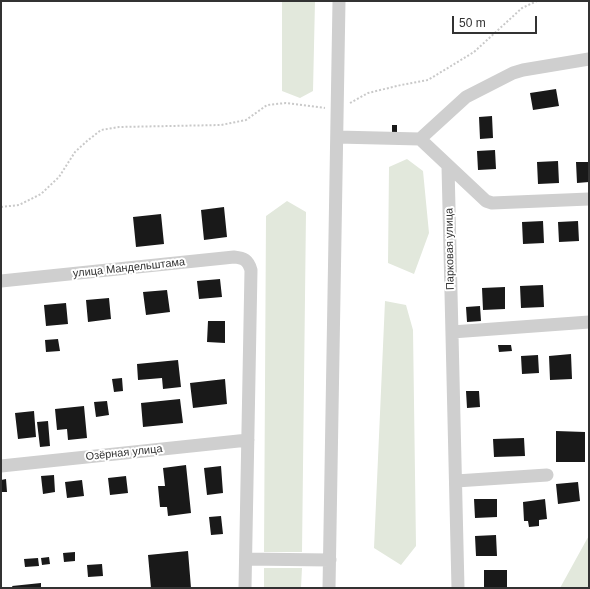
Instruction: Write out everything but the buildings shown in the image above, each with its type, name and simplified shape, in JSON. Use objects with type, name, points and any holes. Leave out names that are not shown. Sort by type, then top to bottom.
[{"type":"street","points":[[329,588],[339,1]]},
{"type":"street","points":[[420,139],[466,97],[514,73],[523,70],[589,59]]},
{"type":"street","points":[[337,137],[420,139],[486,201],[492,203],[589,199]]},
{"type":"street","name":"Парковая улица","points":[[448,166],[458,588]]},
{"type":"street","name":"улица Мандельштама","points":[[1,281],[234,257],[246,260],[251,270],[248,440]]},
{"type":"street","points":[[452,332],[589,322]]},
{"type":"street","points":[[245,588],[248,440]]},
{"type":"street","name":"Озёрная улица","points":[[1,466],[248,440]]},
{"type":"street","points":[[456,481],[547,475]]},
{"type":"street","points":[[246,559],[330,560]]},
{"type":"path","points":[[1,208],[19,205],[41,194],[59,177],[75,152],[102,130],[119,127],[221,125],[246,120],[267,105],[286,103],[337,110],[368,93],[428,80],[474,52],[522,8],[536,1]]},
{"type":"shaded area","points":[[282,1],[315,1],[313,91],[300,98],[282,91]]},
{"type":"shaded area","points":[[407,159],[423,171],[429,233],[414,274],[388,263],[389,167]]},
{"type":"shaded area","points":[[287,201],[306,212],[302,552],[264,552],[266,216]]},
{"type":"shaded area","points":[[385,301],[406,305],[413,330],[416,546],[401,565],[374,548]]},
{"type":"shaded area","points":[[589,536],[589,588],[560,588],[587,539]]},
{"type":"shaded area","points":[[264,568],[302,568],[301,588],[264,588]]}]
